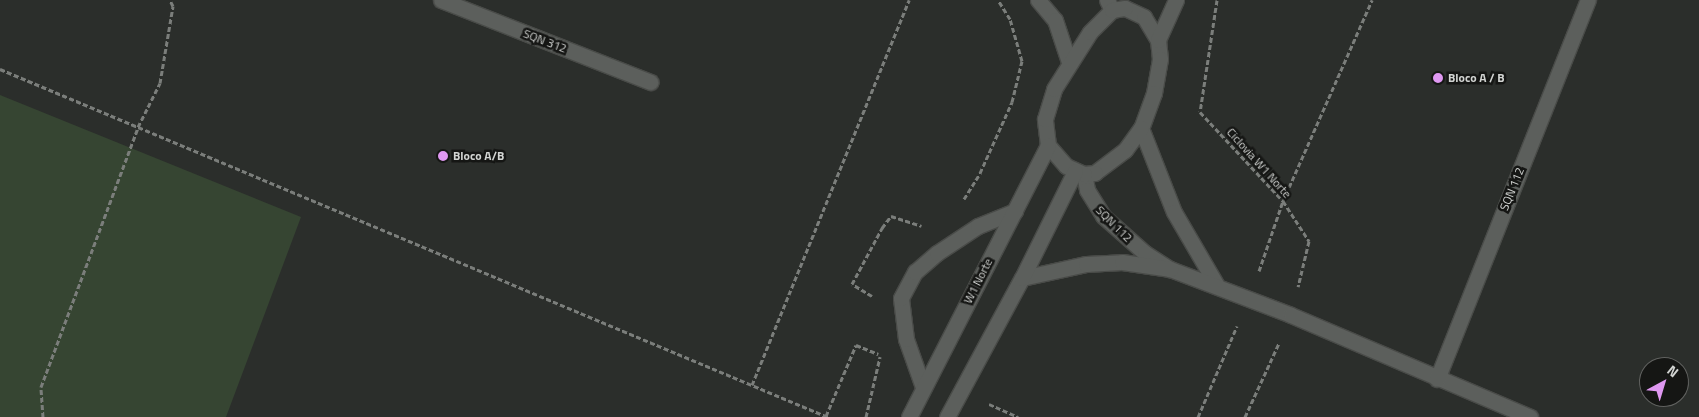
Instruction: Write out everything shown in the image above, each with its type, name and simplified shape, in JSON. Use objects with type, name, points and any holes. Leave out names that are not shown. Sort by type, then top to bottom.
[{"type":"street","name":"SQN 312","points":[[440,0],[650,82]]},
{"type":"street","points":[[1038,0],[1055,20],[1069,62]]},
{"type":"street","points":[[1158,40],[1176,0]]},
{"type":"street","name":"SQN 112","points":[[1437,379],[1588,0]]},
{"type":"street","points":[[1118,4],[1144,17],[1158,40],[1160,59],[1154,93],[1141,128],[1125,150],[1108,166],[1095,173],[1080,172],[1048,145],[1045,119],[1054,89],[1069,62],[1100,19],[1118,4]]},
{"type":"street","points":[[1141,128],[1170,204],[1216,284]]},
{"type":"street","name":"W1 Norte","points":[[909,417],[1048,145]]},
{"type":"street","points":[[946,417],[1080,172]]},
{"type":"street","name":"SQN 112","points":[[1080,172],[1087,190],[1103,216],[1145,253],[1170,269],[1216,284],[1530,417]]},
{"type":"street","points":[[923,387],[906,339],[901,298],[915,272],[937,253],[978,226],[1014,210]]},
{"type":"street","points":[[1022,278],[1086,264],[1122,262],[1170,269]]},
{"type":"path","points":[[43,417],[41,387],[138,128],[160,83],[173,6],[170,0]]},
{"type":"path","points":[[752,386],[909,0]]},
{"type":"path","points":[[955,205],[963,200],[980,173],[1012,102],[1022,61],[1010,19],[998,0]]},
{"type":"path","name":"Ciclovia W1 Norte","points":[[1217,0],[1200,112],[1283,201],[1309,241],[1291,315],[1245,417]]},
{"type":"path","points":[[1198,417],[1250,298],[1283,201],[1372,0]]},
{"type":"path","points":[[0,69],[826,417],[856,345],[881,354]]},
{"type":"path","points":[[875,298],[852,284],[882,228],[891,216],[919,227],[925,224]]},
{"type":"path","points":[[866,417],[883,346]]},
{"type":"green space","points":[[0,95],[301,217],[226,417],[0,417]]},
{"type":"place","name":"Bloco A / B","points":[[1438,78]]},
{"type":"place","name":"Bloco A/B","points":[[443,156]]}]
